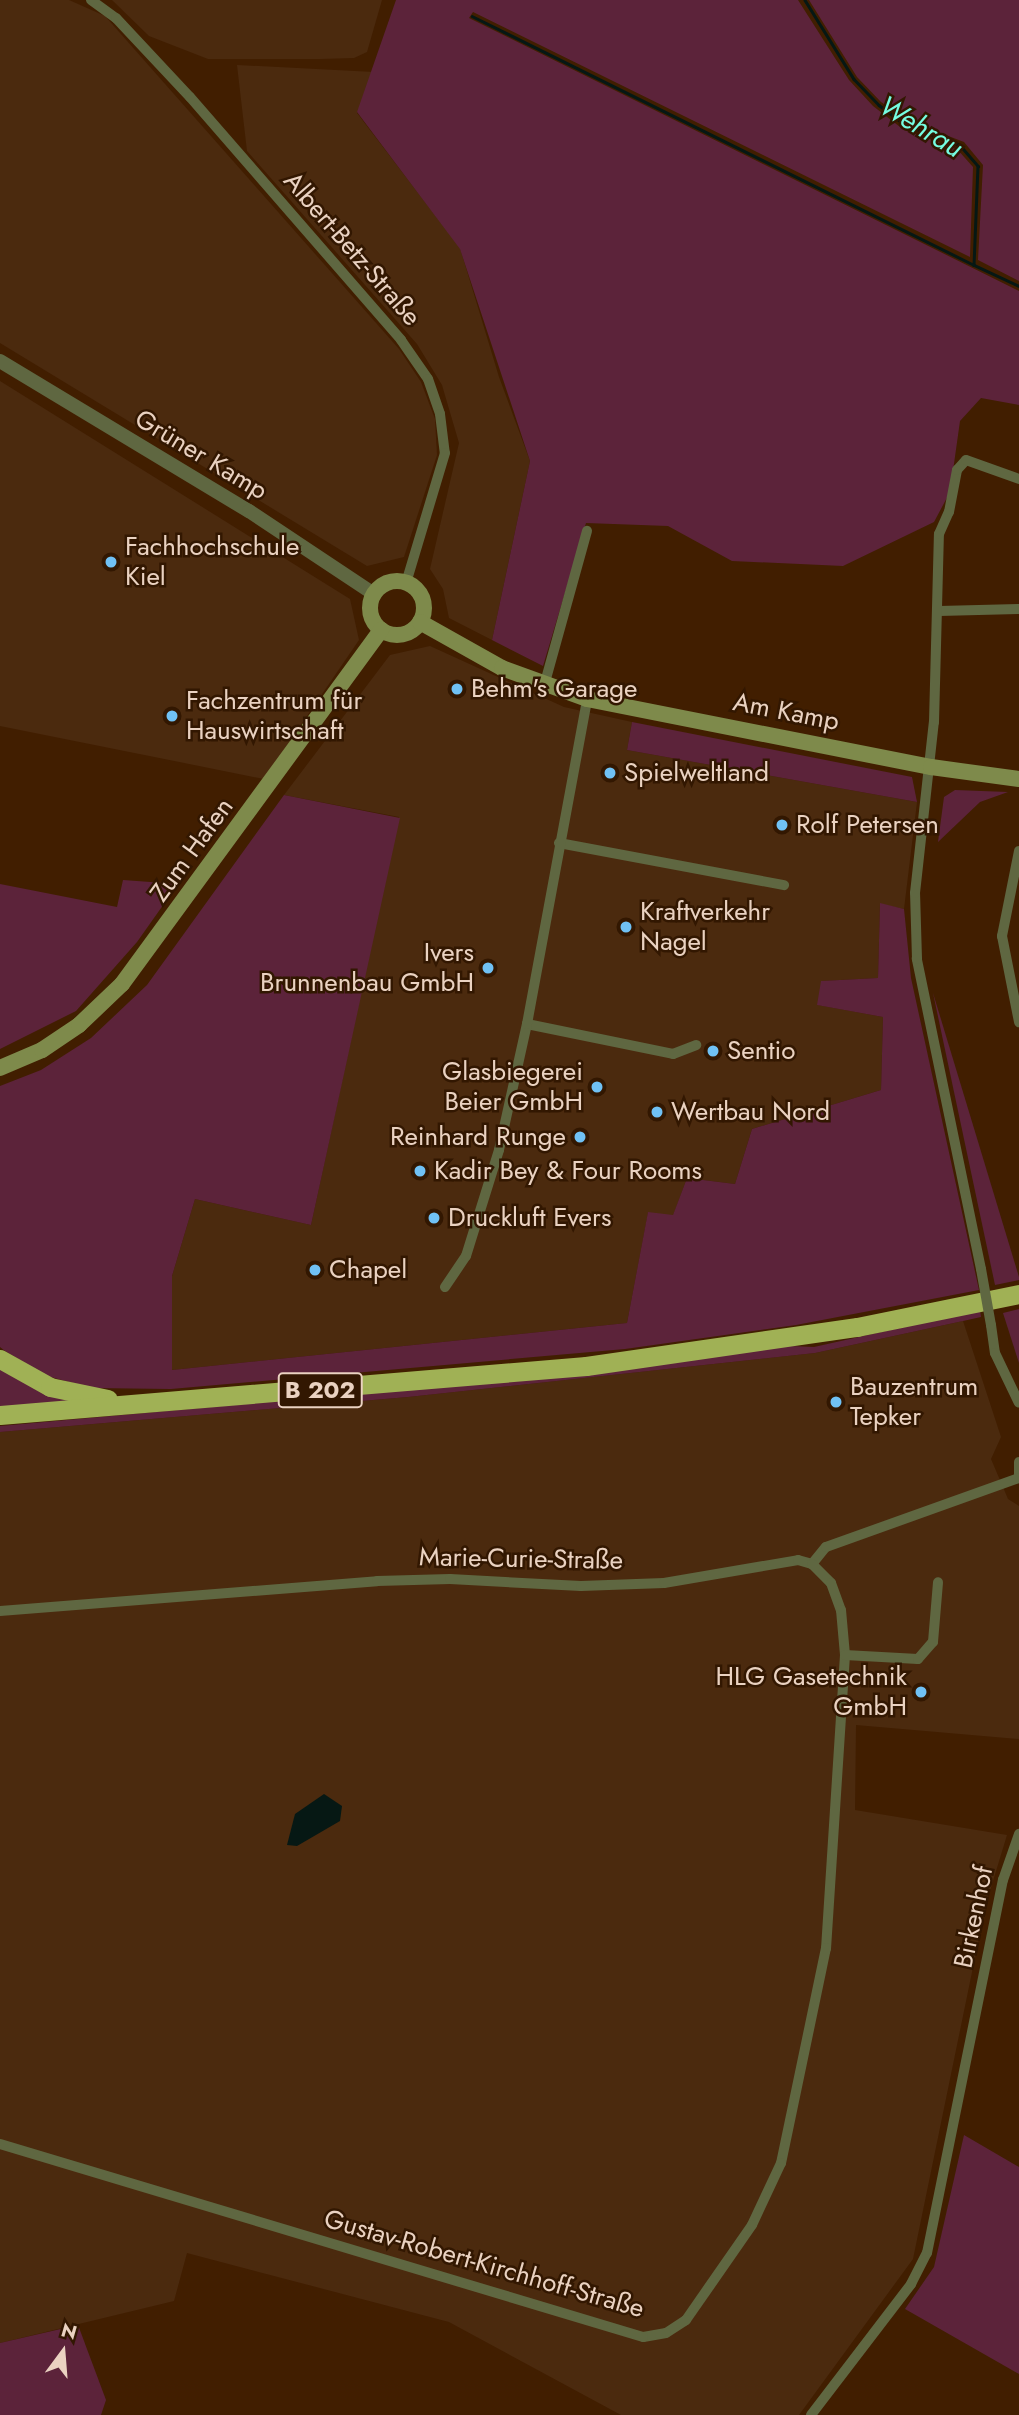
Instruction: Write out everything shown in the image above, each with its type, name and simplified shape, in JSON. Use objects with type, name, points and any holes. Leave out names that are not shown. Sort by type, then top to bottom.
[{"type":"highway","name":"B 202","points":[[0,1415],[440,1380],[686,1353],[862,1326],[1019,1294]]},
{"type":"highway","points":[[0,1359],[66,1392],[113,1399],[183,1401]]},
{"type":"main road","points":[[390,582],[406,583],[421,596],[420,622],[406,634],[381,631],[372,618],[374,594],[390,582]]},
{"type":"main road","name":"Am Kamp","points":[[420,622],[502,668],[544,686],[587,699],[931,767],[1019,779]]},
{"type":"main road","name":"Zum Hafen","points":[[4,1066],[79,1025],[122,984],[381,631]]},
{"type":"street","name":"Albert-Betz-Straße","points":[[90,0],[116,18],[190,97],[401,340],[428,379],[440,414],[445,453],[406,583]]},
{"type":"street","name":"Grüner Kamp","points":[[0,361],[248,511],[374,594]]},
{"type":"street","points":[[1019,479],[966,460],[957,470],[949,512],[939,534],[939,611],[931,767],[915,893],[917,959],[981,1269],[995,1353],[1019,1403]]},
{"type":"street","points":[[544,686],[587,531]]},
{"type":"street","points":[[939,611],[1019,609]]},
{"type":"street","points":[[445,1287],[466,1256],[499,1150],[527,1024],[587,699]]},
{"type":"street","points":[[559,843],[784,885]]},
{"type":"street","points":[[1019,851],[1002,936],[1017,1000],[1019,1022]]},
{"type":"street","points":[[527,1024],[673,1054],[696,1045]]},
{"type":"street","points":[[812,1564],[826,1546],[1019,1477],[1019,1462]]},
{"type":"street","name":"Marie-Curie-Straße","points":[[0,1611],[389,1581],[581,1586],[664,1583],[779,1562],[812,1564]]},
{"type":"street","name":"Gustav-Robert-Kirchhoff-Straße","points":[[0,2144],[643,2337],[666,2333],[686,2320],[752,2225],[782,2162],[826,1948],[845,1655],[841,1610],[831,1583],[812,1564]]},
{"type":"street","points":[[845,1655],[918,1659],[933,1642],[937,1582]]},
{"type":"street","name":"Birkenhof","points":[[811,2415],[911,2284],[927,2253],[979,2011],[1003,1880],[1019,1834]]},
{"type":"shaded area","points":[[0,0],[69,0],[105,16],[399,349],[421,382],[435,419],[437,455],[404,557],[367,566],[0,343]]},
{"type":"shaded area","points":[[112,0],[382,0],[367,52],[354,58],[208,59],[149,36]]},
{"type":"shaded area","points":[[396,0],[798,0],[849,80],[873,106],[904,130],[957,149],[973,167],[970,257],[473,12],[469,18],[1019,291],[1019,405],[981,398],[960,421],[950,492],[934,522],[843,566],[732,561],[668,526],[586,523],[543,666],[492,640],[530,461],[460,249],[357,112]]},
{"type":"shaded area","points":[[809,0],[1019,0],[1019,281],[978,260],[983,165],[964,142],[909,121],[881,102],[857,77]]},
{"type":"shaded area","points":[[237,65],[374,72],[357,113],[460,248],[499,377],[530,461],[492,640],[449,618],[443,589],[430,569],[459,443],[442,385],[417,344],[247,151]]},
{"type":"shaded area","points":[[0,381],[350,599],[359,640],[264,779],[0,726]]},
{"type":"shaded area","points":[[430,646],[564,707],[632,722],[627,750],[917,802],[904,909],[880,904],[878,978],[822,981],[818,1005],[883,1017],[881,1090],[752,1129],[735,1184],[687,1178],[673,1216],[648,1213],[627,1323],[172,1370],[172,1276],[195,1199],[311,1225],[399,817],[284,795],[390,655]]},
{"type":"shaded area","points":[[632,722],[912,777],[917,802],[627,750]]},
{"type":"shaded area","points":[[955,790],[1008,792],[980,802],[938,842],[944,797]]},
{"type":"shaded area","points":[[284,795],[400,818],[311,1225],[195,1199],[172,1276],[172,1370],[627,1323],[648,1212],[673,1215],[687,1178],[735,1184],[752,1129],[881,1090],[883,1017],[817,1005],[821,981],[878,978],[880,903],[904,909],[911,978],[979,1290],[796,1325],[625,1349],[171,1389],[91,1388],[47,1376],[5,1351],[0,1347],[0,1086],[41,1070],[91,1038],[147,985]]},
{"type":"shaded area","points":[[123,880],[178,884],[137,942],[76,1011],[0,1049],[0,884],[117,907]]},
{"type":"shaded area","points":[[933,993],[1019,1277],[1019,1280],[995,1285]]},
{"type":"shaded area","points":[[1019,1309],[1019,1363],[1003,1313]]},
{"type":"shaded area","points":[[980,1310],[981,1317],[815,1353],[408,1397],[0,1432],[0,1426],[609,1371],[790,1346],[814,1347]]},
{"type":"shaded area","points":[[963,1321],[1001,1437],[991,1459],[1008,1499],[1019,1506],[1019,1739],[856,1725],[855,1810],[1007,1835],[986,1904],[913,2259],[799,2415],[621,2415],[449,2322],[187,2253],[174,2301],[0,2343],[0,1432],[408,1397],[815,1353]]},
{"type":"shaded area","points":[[0,1364],[78,1402],[0,1407]]},
{"type":"shaded area","points":[[324,1794],[342,1806],[340,1821],[297,1846],[287,1845],[295,1814]]},
{"type":"shaded area","points":[[964,2135],[1019,2167],[1019,2374],[905,2309],[934,2267]]},
{"type":"shaded area","points":[[78,2325],[106,2400],[101,2415],[0,2415],[0,2343]]},
{"type":"waterway","name":"Wehrau","points":[[805,0],[854,79],[879,105],[906,125],[960,145],[978,166],[974,265],[1019,286]]},
{"type":"waterway","points":[[472,16],[974,265]]},
{"type":"place","name":"Fachhochschule Kiel","points":[[111,562]]},
{"type":"place","name":"Behm's Garage","points":[[457,689]]},
{"type":"place","name":"Fachzentrum für Hauswirtschaft","points":[[172,716]]},
{"type":"place","name":"Spielweltland","points":[[610,773]]},
{"type":"place","name":"Rolf Petersen","points":[[782,825]]},
{"type":"place","name":"Kraftverkehr Nagel","points":[[626,927]]},
{"type":"place","name":"Ivers Brunnenbau GmbH","points":[[488,968]]},
{"type":"place","name":"Sentio","points":[[713,1051]]},
{"type":"place","name":"Glasbiegerei Beier GmbH","points":[[597,1087]]},
{"type":"place","name":"Wertbau Nord","points":[[657,1112]]},
{"type":"place","name":"Reinhard Runge","points":[[580,1137]]},
{"type":"place","name":"Kadir Bey & Four Rooms","points":[[420,1171]]},
{"type":"place","name":"Druckluft Evers","points":[[434,1218]]},
{"type":"place","name":"Chapel","points":[[315,1270]]},
{"type":"place","name":"Bauzentrum Tepker","points":[[836,1402]]},
{"type":"place","name":"HLG Gasetechnik GmbH","points":[[921,1692]]}]
